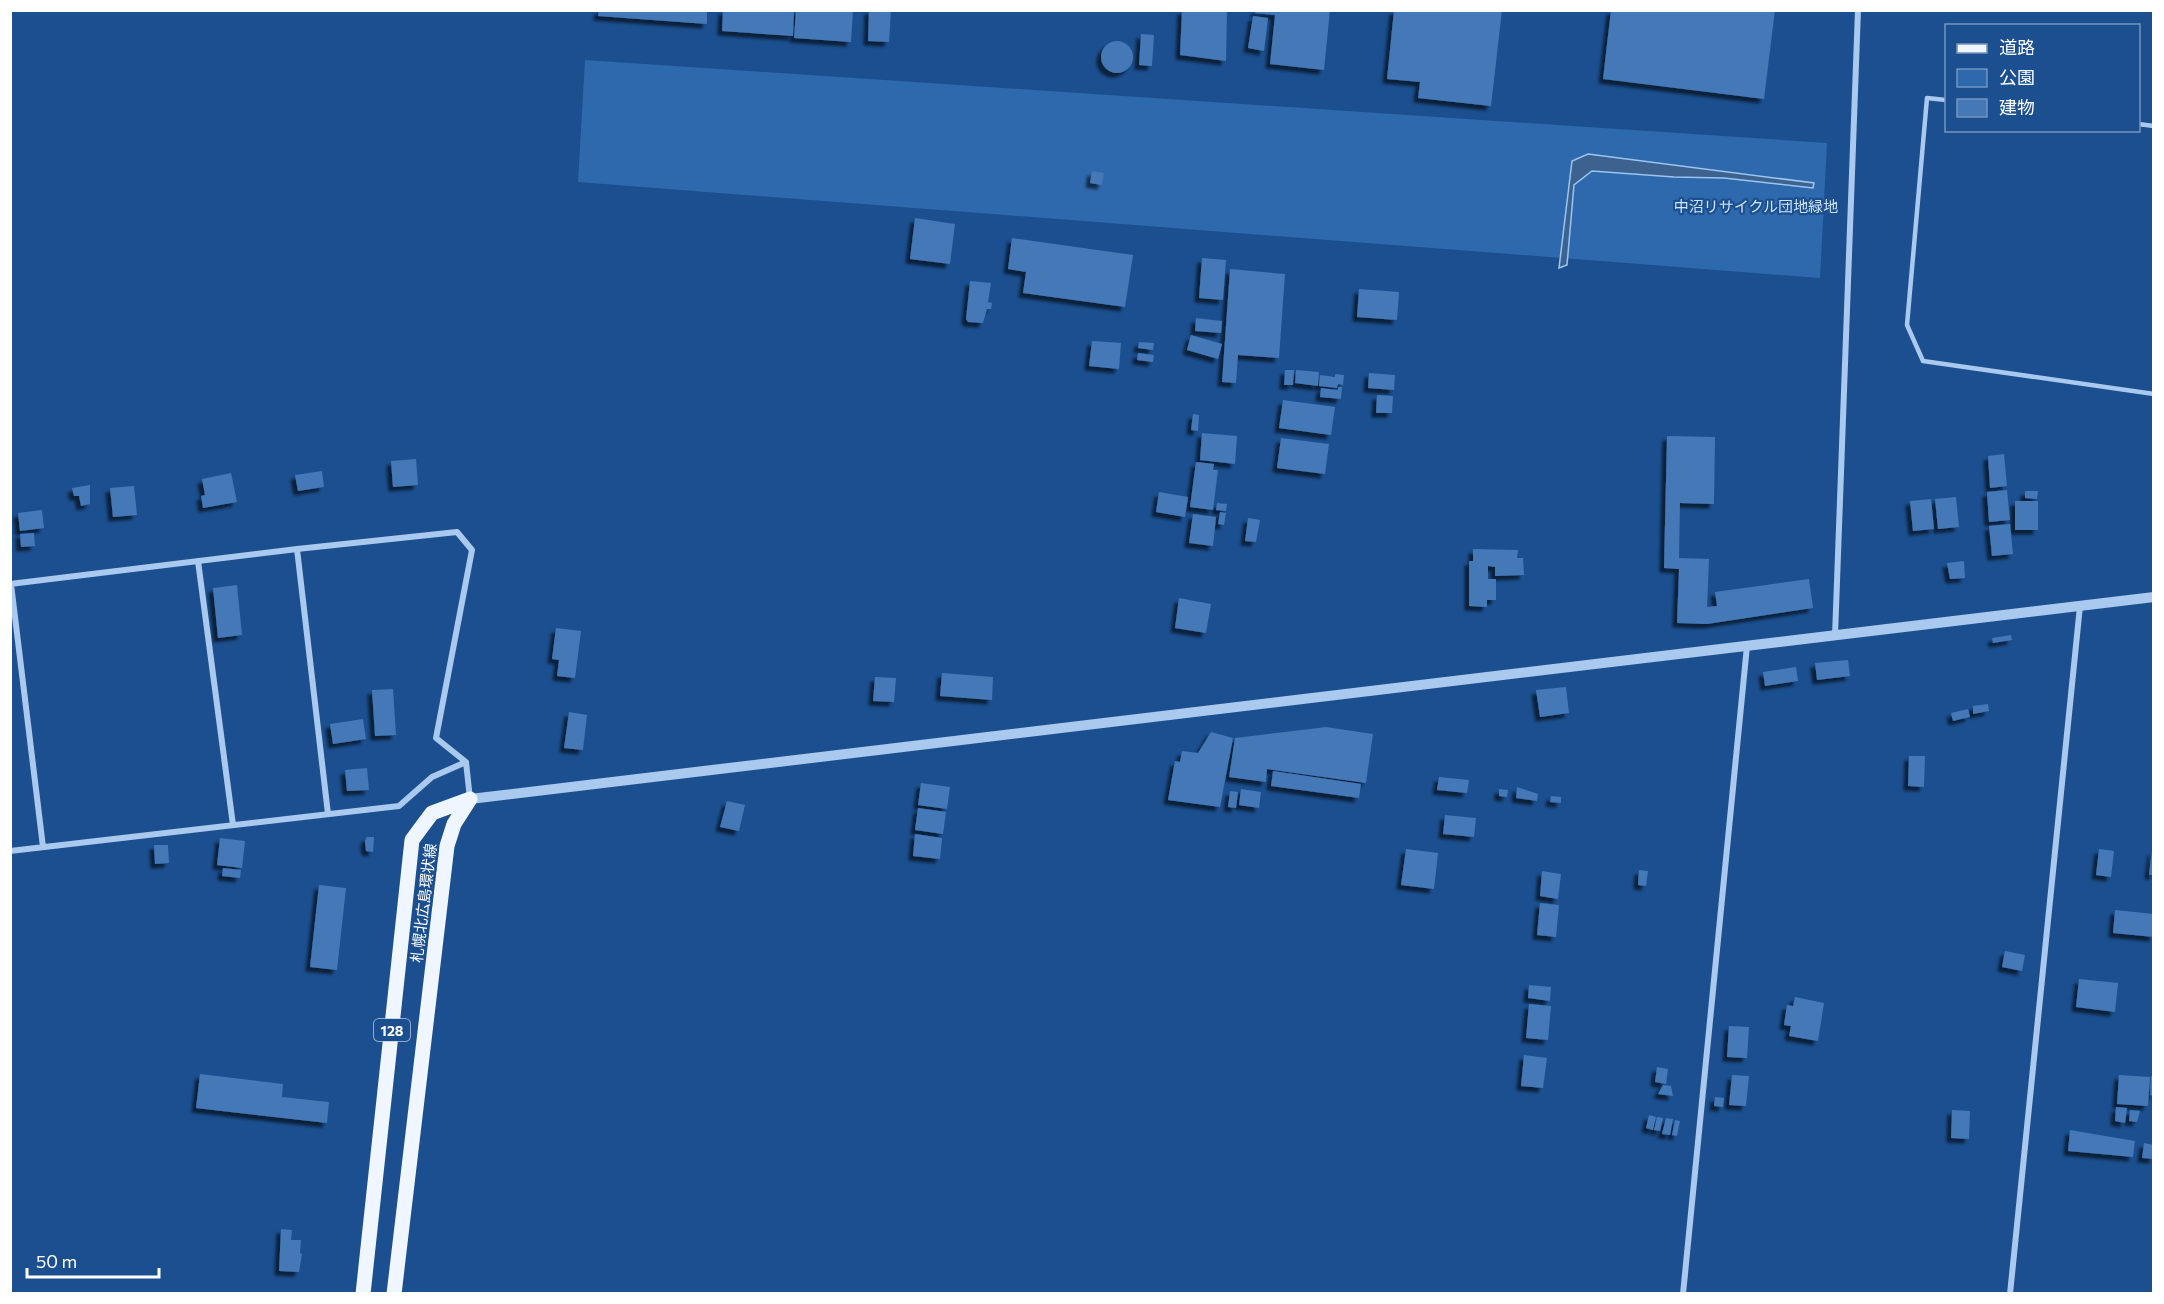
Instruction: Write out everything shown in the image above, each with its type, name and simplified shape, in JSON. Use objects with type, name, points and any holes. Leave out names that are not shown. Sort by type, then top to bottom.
[{"type":"main road","name":"札幌北広島環状線","points":[[363,1293],[413,836],[432,813],[470,799]]},
{"type":"main road","name":"札幌北広島環状線","points":[[394,1293],[447,846],[454,824],[470,799]]},
{"type":"street","points":[[1835,636],[1858,10]]},
{"type":"street","points":[[44,847],[11,584],[297,549],[457,532],[472,550],[436,738],[466,762],[470,799],[2154,597]]},
{"type":"street","points":[[297,549],[328,813]]},
{"type":"street","points":[[198,561],[233,825]]},
{"type":"street","points":[[2010,1293],[2080,606]]},
{"type":"street","points":[[1683,1293],[1747,646]]},
{"type":"street","points":[[10,851],[399,806],[432,777],[466,762]]},
{"type":"lane","points":[[1945,100],[1927,98],[1907,326],[1923,361],[2154,394]]},
{"type":"green space","name":"中沼リサイクル団地緑地","points":[[585,60],[1827,143],[1820,278],[578,182]]},
{"type":"shaded area","points":[[1588,154],[1814,183],[1813,188],[1724,178],[1592,171],[1574,185],[1567,265],[1559,268],[1572,161]]},
{"type":"building","points":[[599,10],[707,10],[707,24],[598,16]]},
{"type":"building","points":[[723,10],[794,10],[793,36],[722,31]]},
{"type":"building","points":[[796,10],[853,10],[851,42],[794,38]]},
{"type":"building","points":[[869,10],[891,10],[889,42],[868,41]]},
{"type":"building","points":[[1182,10],[1227,10],[1226,61],[1180,55]]},
{"type":"building","points":[[1255,10],[1330,10],[1324,70],[1270,64],[1275,15],[1255,13]]},
{"type":"building","points":[[1394,10],[1502,10],[1491,106],[1418,98],[1420,82],[1387,79]]},
{"type":"building","points":[[1611,10],[1775,10],[1764,99],[1603,79]]},
{"type":"building","points":[[1253,16],[1268,18],[1264,51],[1248,48]]},
{"type":"building","points":[[1141,34],[1154,35],[1152,66],[1139,65]]},
{"type":"building","points":[[1117,41],[1128,46],[1133,57],[1128,68],[1117,73],[1106,68],[1101,57],[1106,46]]},
{"type":"building","points":[[1092,171],[1104,173],[1102,185],[1090,183]]},
{"type":"building","points":[[915,218],[955,224],[950,264],[910,259]]},
{"type":"building","points":[[1012,238],[1133,255],[1125,307],[1023,293],[1026,272],[1008,269]]},
{"type":"building","points":[[1202,258],[1226,260],[1223,300],[1199,298]]},
{"type":"building","points":[[1230,269],[1285,274],[1279,358],[1238,355],[1236,383],[1222,382]]},
{"type":"building","points":[[970,281],[991,283],[988,302],[992,303],[991,309],[987,309],[983,323],[968,322],[966,319]]},
{"type":"building","points":[[1359,289],[1399,292],[1397,320],[1357,317]]},
{"type":"building","points":[[1196,318],[1222,321],[1221,333],[1195,331]]},
{"type":"building","points":[[1191,335],[1222,344],[1218,359],[1187,350]]},
{"type":"building","points":[[1092,341],[1121,343],[1119,369],[1089,366]]},
{"type":"building","points":[[1139,342],[1154,343],[1153,350],[1138,348]]},
{"type":"building","points":[[1138,353],[1154,355],[1153,362],[1137,360]]},
{"type":"building","points":[[1285,370],[1294,370],[1293,385],[1284,385]]},
{"type":"building","points":[[1296,370],[1319,372],[1318,386],[1295,383]]},
{"type":"building","points":[[1369,373],[1395,375],[1394,390],[1368,388]]},
{"type":"building","points":[[1335,374],[1344,375],[1343,385],[1338,384],[1337,388],[1319,386],[1320,375],[1335,377]]},
{"type":"building","points":[[1338,387],[1342,387],[1341,399],[1320,397],[1321,388],[1338,390]]},
{"type":"building","points":[[1377,395],[1393,396],[1392,413],[1376,413]]},
{"type":"building","points":[[1283,400],[1335,407],[1331,435],[1279,428]]},
{"type":"building","points":[[1193,414],[1199,415],[1198,431],[1191,430]]},
{"type":"building","points":[[1202,433],[1237,436],[1235,464],[1200,460]]},
{"type":"building","points":[[1667,436],[1715,437],[1714,504],[1680,503],[1679,558],[1709,559],[1707,607],[1717,606],[1715,592],[1809,579],[1813,608],[1707,624],[1677,623],[1679,569],[1664,568]]},
{"type":"building","points":[[1281,438],[1329,444],[1325,474],[1277,468]]},
{"type":"building","points":[[2004,454],[2007,486],[1990,488],[1988,456]]},
{"type":"building","points":[[416,459],[418,485],[393,487],[391,461]]},
{"type":"building","points":[[1196,462],[1214,464],[1213,470],[1218,470],[1213,510],[1190,507]]},
{"type":"building","points":[[322,471],[324,487],[298,491],[295,475]]},
{"type":"building","points":[[231,473],[237,502],[203,508],[201,496],[205,495],[202,479]]},
{"type":"building","points":[[90,485],[90,504],[81,506],[79,496],[74,496],[72,488]]},
{"type":"building","points":[[134,486],[137,515],[113,517],[110,488]]},
{"type":"building","points":[[2007,490],[2010,520],[1989,522],[1987,492]]},
{"type":"building","points":[[2025,491],[2038,491],[2037,499],[2025,498]]},
{"type":"building","points":[[1159,492],[1188,497],[1185,517],[1156,512]]},
{"type":"building","points":[[1956,497],[1959,527],[1938,529],[1935,499]]},
{"type":"building","points":[[1931,499],[1934,529],[1913,531],[1910,501]]},
{"type":"building","points":[[2015,501],[2038,501],[2038,530],[2015,530]]},
{"type":"building","points":[[1217,503],[1227,504],[1226,511],[1216,510]]},
{"type":"building","points":[[42,510],[44,528],[20,531],[18,513]]},
{"type":"building","points":[[1220,512],[1226,513],[1224,525],[1218,524]]},
{"type":"building","points":[[1193,514],[1216,517],[1213,546],[1189,543]]},
{"type":"building","points":[[1248,518],[1260,520],[1256,542],[1245,541]]},
{"type":"building","points":[[2010,524],[2013,554],[1992,556],[1989,526]]},
{"type":"building","points":[[34,533],[35,546],[21,547],[20,534]]},
{"type":"building","points":[[1473,549],[1518,550],[1517,558],[1523,558],[1524,575],[1495,576],[1495,567],[1488,566],[1488,579],[1496,579],[1496,600],[1487,600],[1487,607],[1469,606],[1469,561],[1473,561]]},
{"type":"building","points":[[1964,561],[1965,578],[1950,579],[1947,563]]},
{"type":"building","points":[[237,585],[242,635],[218,638],[213,588]]},
{"type":"building","points":[[1179,598],[1211,604],[1206,633],[1175,628]]},
{"type":"building","points":[[556,628],[581,631],[575,678],[557,676],[559,660],[552,659]]},
{"type":"building","points":[[2011,635],[2012,640],[1993,643],[1992,638]]},
{"type":"building","points":[[1848,660],[1850,676],[1817,680],[1815,663]]},
{"type":"building","points":[[1796,667],[1798,681],[1765,686],[1763,672]]},
{"type":"building","points":[[942,673],[993,677],[992,700],[940,696]]},
{"type":"building","points":[[875,677],[896,678],[894,702],[873,701]]},
{"type":"building","points":[[1566,687],[1569,713],[1540,717],[1536,690]]},
{"type":"building","points":[[393,689],[396,735],[375,736],[372,690]]},
{"type":"building","points":[[1988,704],[1989,711],[1973,714],[1973,706]]},
{"type":"building","points":[[1968,709],[1970,717],[1953,721],[1951,713]]},
{"type":"building","points":[[569,712],[587,715],[583,750],[564,748]]},
{"type":"building","points":[[363,719],[366,739],[333,744],[330,724]]},
{"type":"building","points":[[1326,727],[1373,734],[1366,783],[1267,769],[1266,782],[1229,777],[1235,738]]},
{"type":"building","points":[[1211,732],[1233,738],[1220,807],[1168,800],[1175,761],[1180,762],[1182,751],[1198,753]]},
{"type":"building","points":[[1909,756],[1925,756],[1924,787],[1908,786]]},
{"type":"building","points":[[367,768],[369,790],[347,791],[345,770]]},
{"type":"building","points":[[1273,771],[1361,784],[1359,798],[1271,786]]},
{"type":"building","points":[[1439,777],[1469,780],[1467,793],[1437,790]]},
{"type":"building","points":[[921,783],[950,787],[947,809],[918,805]]},
{"type":"building","points":[[1517,787],[1538,794],[1537,801],[1516,798]]},
{"type":"building","points":[[1241,789],[1261,792],[1259,808],[1239,805]]},
{"type":"building","points":[[1499,789],[1508,790],[1507,797],[1499,796]]},
{"type":"building","points":[[1230,791],[1238,792],[1236,808],[1228,807]]},
{"type":"building","points":[[1551,796],[1561,797],[1561,803],[1550,802]]},
{"type":"building","points":[[727,801],[745,805],[739,831],[720,827]]},
{"type":"building","points":[[918,808],[946,812],[943,834],[915,830]]},
{"type":"building","points":[[1445,815],[1476,818],[1474,837],[1443,834]]},
{"type":"building","points":[[915,834],[942,838],[940,859],[913,856]]},
{"type":"building","points":[[367,837],[374,837],[373,852],[366,851]]},
{"type":"building","points":[[220,838],[245,841],[242,868],[217,865]]},
{"type":"building","points":[[154,845],[168,845],[169,863],[155,864]]},
{"type":"building","points":[[1406,849],[1438,853],[1434,889],[1401,885]]},
{"type":"building","points":[[2099,849],[2114,851],[2111,877],[2096,875]]},
{"type":"building","points":[[2152,851],[2154,851],[2154,875],[2149,875]]},
{"type":"building","points":[[223,868],[241,870],[240,878],[222,876]]},
{"type":"building","points":[[1639,870],[1648,871],[1646,886],[1638,885]]},
{"type":"building","points":[[1542,871],[1561,874],[1558,899],[1540,896]]},
{"type":"building","points":[[319,885],[346,888],[337,970],[310,967]]},
{"type":"building","points":[[1540,903],[1559,905],[1556,937],[1537,935]]},
{"type":"building","points":[[2115,910],[2154,914],[2154,937],[2113,933]]},
{"type":"building","points":[[2005,951],[2025,955],[2022,971],[2002,967]]},
{"type":"building","points":[[2079,979],[2118,983],[2115,1012],[2076,1007]]},
{"type":"building","points":[[1529,985],[1551,987],[1550,1001],[1528,998]]},
{"type":"building","points":[[1795,997],[1824,1003],[1818,1041],[1789,1036],[1791,1026],[1784,1025],[1787,1005],[1793,1006]]},
{"type":"building","points":[[1529,1004],[1551,1006],[1548,1040],[1526,1038]]},
{"type":"building","points":[[1729,1026],[1749,1027],[1747,1058],[1727,1057]]},
{"type":"building","points":[[1524,1055],[1547,1058],[1543,1088],[1521,1086]]},
{"type":"building","points":[[1657,1067],[1668,1069],[1666,1084],[1655,1082]]},
{"type":"building","points":[[200,1074],[283,1084],[282,1097],[329,1102],[327,1123],[196,1108]]},
{"type":"building","points":[[1732,1075],[1749,1076],[1746,1106],[1729,1105]]},
{"type":"building","points":[[2119,1075],[2150,1077],[2148,1106],[2117,1104]]},
{"type":"building","points":[[2151,1076],[2154,1076],[2154,1096],[2150,1095]]},
{"type":"building","points":[[1663,1085],[1671,1086],[1673,1096],[1658,1094]]},
{"type":"building","points":[[1715,1097],[1724,1098],[1723,1107],[1714,1106]]},
{"type":"building","points":[[2116,1107],[2127,1108],[2125,1123],[2115,1121]]},
{"type":"building","points":[[1952,1110],[1970,1111],[1969,1139],[1951,1138]]},
{"type":"building","points":[[2130,1110],[2140,1111],[2137,1122],[2129,1121]]},
{"type":"building","points":[[1649,1115],[1656,1117],[1653,1130],[1646,1128]]},
{"type":"building","points":[[1657,1117],[1663,1118],[1660,1131],[1654,1130]]},
{"type":"building","points":[[1666,1118],[1673,1119],[1670,1135],[1662,1134]]},
{"type":"building","points":[[1675,1120],[1680,1121],[1677,1136],[1672,1135]]},
{"type":"building","points":[[2070,1130],[2135,1141],[2133,1157],[2068,1151]]},
{"type":"building","points":[[2144,1143],[2154,1145],[2154,1159],[2142,1158]]},
{"type":"building","points":[[281,1229],[292,1230],[291,1240],[301,1240],[300,1253],[302,1254],[299,1272],[279,1271]]}]
